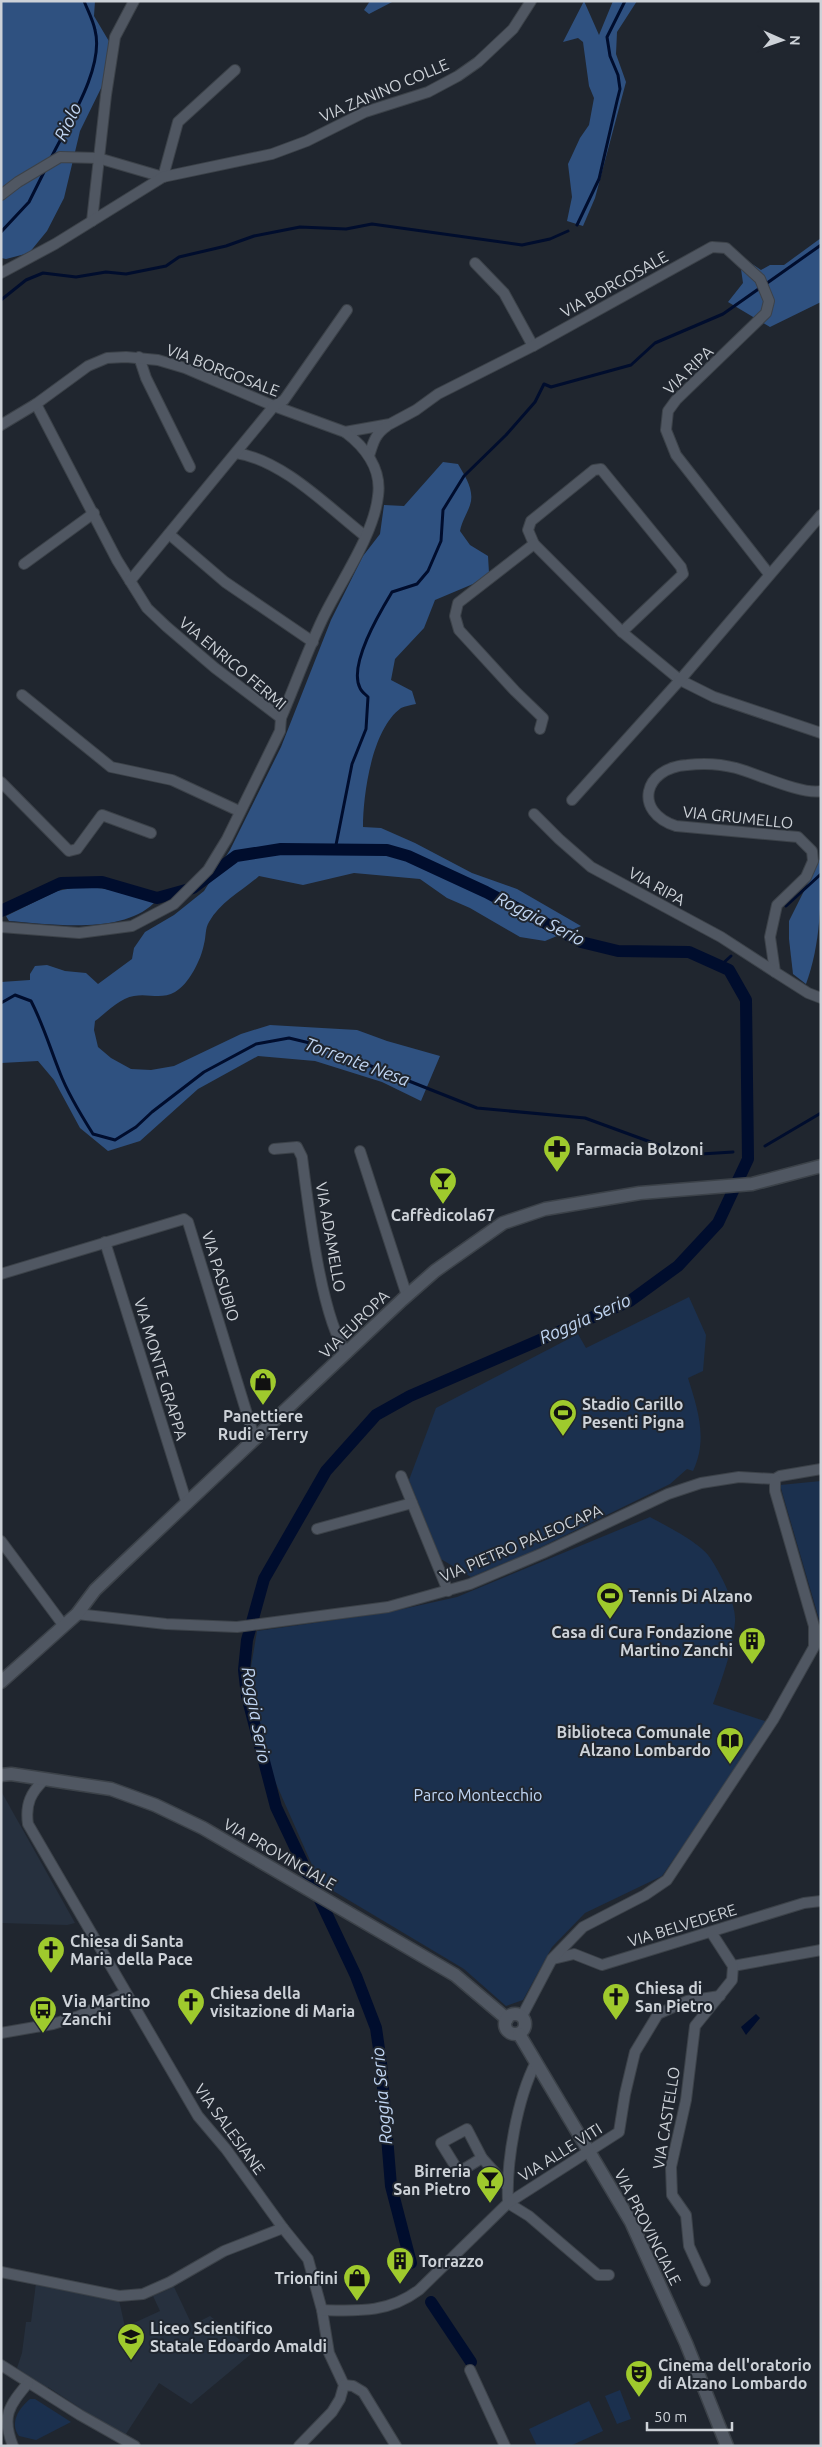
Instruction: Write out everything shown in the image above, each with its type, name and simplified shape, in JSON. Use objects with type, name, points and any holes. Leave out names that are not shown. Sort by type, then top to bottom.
[{"type":"street","points":[[92,221],[98,158],[115,37],[134,1]]},
{"type":"street","name":"VIA ZANINO COLLE","points":[[1,273],[92,221],[163,177],[272,154],[307,141],[364,112],[428,92],[458,76],[478,62],[513,29],[531,1]]},
{"type":"street","points":[[163,177],[178,122],[235,70]]},
{"type":"street","name":"VIA ZANINO COLLE","points":[[1,194],[58,158],[98,158],[163,177]]},
{"type":"street","name":"VIA RIPA","points":[[696,257],[712,247],[726,248],[760,279],[769,301],[766,313],[676,400],[668,411],[666,430],[676,455],[769,574]]},
{"type":"street","name":"VIA BORGOSALE","points":[[369,456],[378,432],[390,424],[468,378],[533,346],[696,257]]},
{"type":"street","points":[[475,262],[504,293],[533,346]]},
{"type":"street","points":[[130,580],[274,406],[284,400],[347,310]]},
{"type":"street","name":"VIA BORGOSALE","points":[[1,425],[36,404],[88,366],[107,358],[158,360],[185,368],[274,406],[345,432],[390,424]]},
{"type":"street","points":[[138,358],[190,467]]},
{"type":"street","name":"VIA ENRICO FERMI","points":[[1,927],[79,933],[132,926],[174,904],[208,870],[227,839],[280,731],[281,718],[167,627],[147,608],[130,580],[36,404]]},
{"type":"street","points":[[281,718],[321,622],[373,520],[379,494],[374,466],[369,456],[362,446],[345,432]]},
{"type":"street","points":[[236,453],[253,456],[279,469],[365,536]]},
{"type":"street","points":[[622,632],[683,574],[682,566],[601,469],[594,470],[531,521],[528,530],[534,544],[556,563],[622,632],[680,680],[714,697],[821,733]]},
{"type":"street","points":[[24,564],[94,513]]},
{"type":"street","points":[[572,800],[680,680],[821,515]]},
{"type":"street","points":[[169,534],[224,582],[313,642]]},
{"type":"street","points":[[534,544],[458,603],[455,616],[459,630],[543,718],[540,729]]},
{"type":"street","points":[[22,696],[111,768],[172,780],[240,811]]},
{"type":"street","name":"VIA GRUMELLO","points":[[775,972],[770,937],[777,905],[806,877],[813,861],[812,851],[798,837],[676,826],[662,821],[652,809],[648,796],[651,782],[660,772],[685,765],[734,767],[804,791],[821,791]]},
{"type":"street","points":[[1,782],[69,851],[77,849],[102,815],[151,833]]},
{"type":"street","name":"VIA RIPA","points":[[534,814],[591,867],[721,937],[775,972]]},
{"type":"street","points":[[775,972],[808,993],[821,998]]},
{"type":"street","name":"VIA ADAMELLO","points":[[274,1149],[297,1147],[302,1158],[327,1300],[334,1329],[347,1353]]},
{"type":"street","points":[[360,1151],[407,1296]]},
{"type":"street","name":"VIA EUROPA","points":[[1,1682],[77,1614],[95,1590],[407,1296],[435,1271],[503,1223],[554,1207],[640,1193],[746,1185],[821,1166]]},
{"type":"street","name":"VIA PASUBIO","points":[[1,1274],[184,1219],[188,1222],[255,1440]]},
{"type":"street","name":"VIA MONTE GRAPPA","points":[[105,1242],[187,1504]]},
{"type":"street","name":"VIA PIETRO PALEOCAPA","points":[[77,1614],[166,1624],[236,1627],[388,1607],[448,1591],[543,1553],[668,1494],[701,1484],[739,1477],[775,1479],[780,1476],[821,1469]]},
{"type":"street","points":[[401,1476],[448,1591]]},
{"type":"street","points":[[522,2016],[515,2014],[507,2019],[508,2031],[513,2034],[519,2034],[525,2026],[522,2016],[552,1959],[583,1927],[645,1895],[667,1880],[774,1720],[814,1647],[814,1626],[775,1491],[775,1479]]},
{"type":"street","points":[[317,1529],[412,1503]]},
{"type":"street","points":[[1,1541],[64,1626]]},
{"type":"street","name":"VIA PROVINCIALE","points":[[4,1772],[112,1789],[156,1805],[203,1828],[456,1975],[507,2019]]},
{"type":"street","name":"VIA SALESIANE","points":[[45,1779],[29,1798],[28,1824],[198,2116],[226,2149],[283,2228],[308,2259],[322,2310],[329,2353],[344,2385]]},
{"type":"street","name":"VIA BELVEDERE","points":[[552,1959],[574,1954],[602,1965],[804,1903],[821,1901]]},
{"type":"street","points":[[711,1932],[734,1966],[821,1950]]},
{"type":"street","name":"VIA CASTELLO","points":[[705,2281],[689,2246],[686,2215],[672,2195],[671,2167],[686,2100],[695,2026],[732,1980],[734,1966]]},
{"type":"street","points":[[1,2032],[53,2024],[79,2016],[125,1993]]},
{"type":"street","name":"VIA ALLE VITI","points":[[322,2310],[386,2308],[406,2299],[419,2290],[508,2203],[619,2132],[635,2052],[658,2014],[687,2001],[720,1996]]},
{"type":"street","name":"VIA PROVINCIALE","points":[[519,2034],[631,2222],[686,2343],[728,2446]]},
{"type":"street","points":[[536,2062],[518,2115],[507,2186],[508,2203],[528,2216],[598,2275],[609,2275]]},
{"type":"street","points":[[482,2158],[507,2186]]},
{"type":"street","points":[[1,2272],[119,2296],[143,2294],[170,2282],[224,2251],[283,2228]]},
{"type":"street","points":[[1,2365],[135,2446]]},
{"type":"street","points":[[470,2370],[504,2446]]},
{"type":"street","points":[[13,2446],[6,2424],[7,2414],[28,2383]]},
{"type":"street","points":[[299,2446],[332,2412],[340,2399],[344,2385],[353,2386],[363,2392],[396,2446]]},
{"type":"shaded area","points":[[1,1],[95,1],[94,16],[110,43],[108,74],[80,131],[64,198],[47,231],[29,253],[6,259],[1,258]]},
{"type":"shaded area","points":[[370,1],[394,1],[369,14],[364,10]]},
{"type":"shaded area","points":[[584,1],[599,35],[613,1],[637,1],[617,32],[616,54],[626,82],[595,198],[583,226],[567,221],[572,197],[568,164],[580,138],[589,125],[594,98],[589,86],[583,42],[578,38],[563,42]]},
{"type":"shaded area","points":[[821,238],[821,302],[770,327],[728,302],[743,283],[739,255],[761,270],[770,265],[784,265]]},
{"type":"shaded area","points":[[443,462],[458,464],[464,474],[470,489],[471,500],[460,531],[470,545],[488,556],[489,573],[473,584],[435,600],[424,628],[395,659],[391,680],[412,691],[416,704],[401,708],[391,718],[376,746],[367,780],[363,827],[381,828],[415,843],[472,873],[517,889],[581,926],[545,941],[520,937],[470,908],[447,898],[420,879],[354,873],[303,885],[259,876],[219,908],[209,922],[197,964],[190,978],[180,988],[165,996],[139,995],[129,997],[95,1021],[94,1030],[98,1047],[111,1058],[131,1069],[151,1070],[174,1066],[241,1034],[270,1025],[357,1030],[387,1041],[440,1056],[421,1101],[382,1082],[315,1061],[258,1056],[198,1089],[140,1141],[108,1151],[80,1128],[54,1080],[38,1061],[1,1063],[1,982],[30,980],[30,974],[35,966],[47,965],[65,971],[86,973],[98,984],[132,959],[134,948],[145,932],[174,915],[204,891],[230,850],[281,747],[331,620],[363,556],[380,534],[384,505],[404,506]]},
{"type":"shaded area","points":[[821,857],[817,937],[815,953],[806,984],[793,974],[789,921]]},
{"type":"shaded area","points":[[78,887],[117,891],[154,903],[140,913],[123,920],[105,924],[45,924],[9,921],[6,916],[57,891]]},
{"type":"shaded area","points":[[1,1791],[75,1923],[67,1925],[1,1923]]},
{"type":"shaded area","points":[[756,2014],[760,2018],[746,2035],[741,2027]]},
{"type":"shaded area","name":"Liceo Scientifico Statale Edoardo Amaldi","points":[[36,2283],[119,2300],[125,2327],[160,2311],[153,2296],[174,2287],[192,2325],[210,2316],[240,2340],[238,2343],[251,2354],[191,2404],[159,2383],[124,2437],[48,2387],[46,2389],[17,2368],[22,2353],[26,2322],[31,2322]]},
{"type":"green space","name":"Stadio Carillo Pesenti Pigna","points":[[689,1297],[706,1335],[703,1371],[688,1378],[698,1413],[701,1436],[698,1459],[693,1471],[687,1469],[670,1484],[529,1553],[471,1577],[441,1559],[409,1480],[436,1408],[578,1334],[586,1348]]},
{"type":"green space","points":[[821,1481],[821,1626],[780,1485]]},
{"type":"green space","name":"Parco Montecchio","points":[[650,1517],[681,1534],[708,1555],[730,1597],[735,1615],[734,1632],[727,1664],[713,1704],[768,1722],[662,1876],[585,1913],[552,1947],[523,2000],[506,2006],[464,1969],[320,1883],[274,1779],[253,1711],[251,1667],[257,1631],[385,1613],[457,1597]]},
{"type":"green space","points":[[620,2390],[631,2419],[617,2424],[605,2396]]},
{"type":"green space","points":[[30,2399],[35,2399],[71,2422],[36,2440],[19,2436],[16,2431],[15,2421],[19,2411]]},
{"type":"green space","points":[[589,2401],[603,2431],[570,2446],[537,2446],[529,2429]]},
{"type":"waterway","name":"Riolo","points":[[51,158],[83,96],[95,61],[97,45],[95,30],[84,1]]},
{"type":"waterway","points":[[577,225],[599,179],[620,89],[618,75],[610,56],[607,37],[625,1]]},
{"type":"waterway","name":"Riolo","points":[[1,232],[29,202],[46,168]]},
{"type":"waterway","points":[[1,300],[26,280],[43,273],[76,277],[106,272],[126,274],[166,266],[179,257],[226,246],[254,236],[300,227],[346,229],[372,224],[522,245],[550,239],[568,231]]},
{"type":"waterway","points":[[335,850],[352,764],[366,729],[368,697],[361,689],[357,678],[362,653],[373,625],[392,592],[417,584],[428,571],[441,541],[443,510],[464,476],[506,435],[535,402],[544,384],[551,387],[631,365],[655,343],[723,314],[821,245]]},
{"type":"waterway","name":"Roggia Serio","points":[[1,911],[61,883],[102,882],[157,898],[193,888],[236,856],[281,849],[387,850],[408,856],[486,892],[581,942],[618,951],[689,952],[729,970],[746,1000],[748,1159],[718,1223],[678,1266],[630,1301],[410,1396],[376,1415],[326,1471],[264,1579],[247,1640],[244,1670],[247,1696],[276,1807],[356,1976],[376,2028],[381,2063],[391,2186],[411,2263]]},
{"type":"waterway","points":[[786,906],[821,874]]},
{"type":"waterway","points":[[720,966],[731,956]]},
{"type":"waterway","name":"Torrente Nesa","points":[[1,1003],[15,995],[31,1001],[63,1081],[93,1134],[115,1140],[136,1127],[152,1112],[204,1072],[256,1044],[289,1038],[318,1045],[477,1108],[585,1118],[667,1148],[701,1154],[733,1152]]},
{"type":"waterway","name":"Torrente Nesa","points":[[765,1146],[821,1113]]},
{"type":"waterway","name":"Roggia Serio","points":[[431,2302],[471,2362]]},
{"type":"place","name":"Farmacia Bolzoni","points":[[557,1173]]},
{"type":"place","name":"Caffèdicola67","points":[[443,1205]]},
{"type":"place","name":"Panettiere Rudi e Terry","points":[[263,1406]]},
{"type":"place","name":"Stadio Carillo Pesenti Pigna","points":[[563,1437]]},
{"type":"place","name":"Tennis Di Alzano","points":[[610,1620]]},
{"type":"place","name":"Casa di Cura Fondazione Martino Zanchi","points":[[752,1665]]},
{"type":"place","name":"Biblioteca Comunale Alzano Lombardo","points":[[730,1765]]},
{"type":"place","name":"Chiesa di Santa Maria della Pace","points":[[51,1974]]},
{"type":"place","name":"Chiesa di San Pietro","points":[[616,2021]]},
{"type":"place","name":"Chiesa della visitazione di Maria","points":[[191,2026]]},
{"type":"place","name":"Via Martino Zanchi","points":[[43,2034]]},
{"type":"place","name":"Birreria San Pietro","points":[[490,2204]]},
{"type":"place","name":"Torrazzo","points":[[400,2285]]},
{"type":"place","name":"Trionfini","points":[[357,2302]]},
{"type":"place","name":"Liceo Scientifico Statale Edoardo Amaldi","points":[[131,2361]]},
{"type":"place","name":"Cinema dell'oratorio di Alzano Lombardo","points":[[639,2398]]}]
